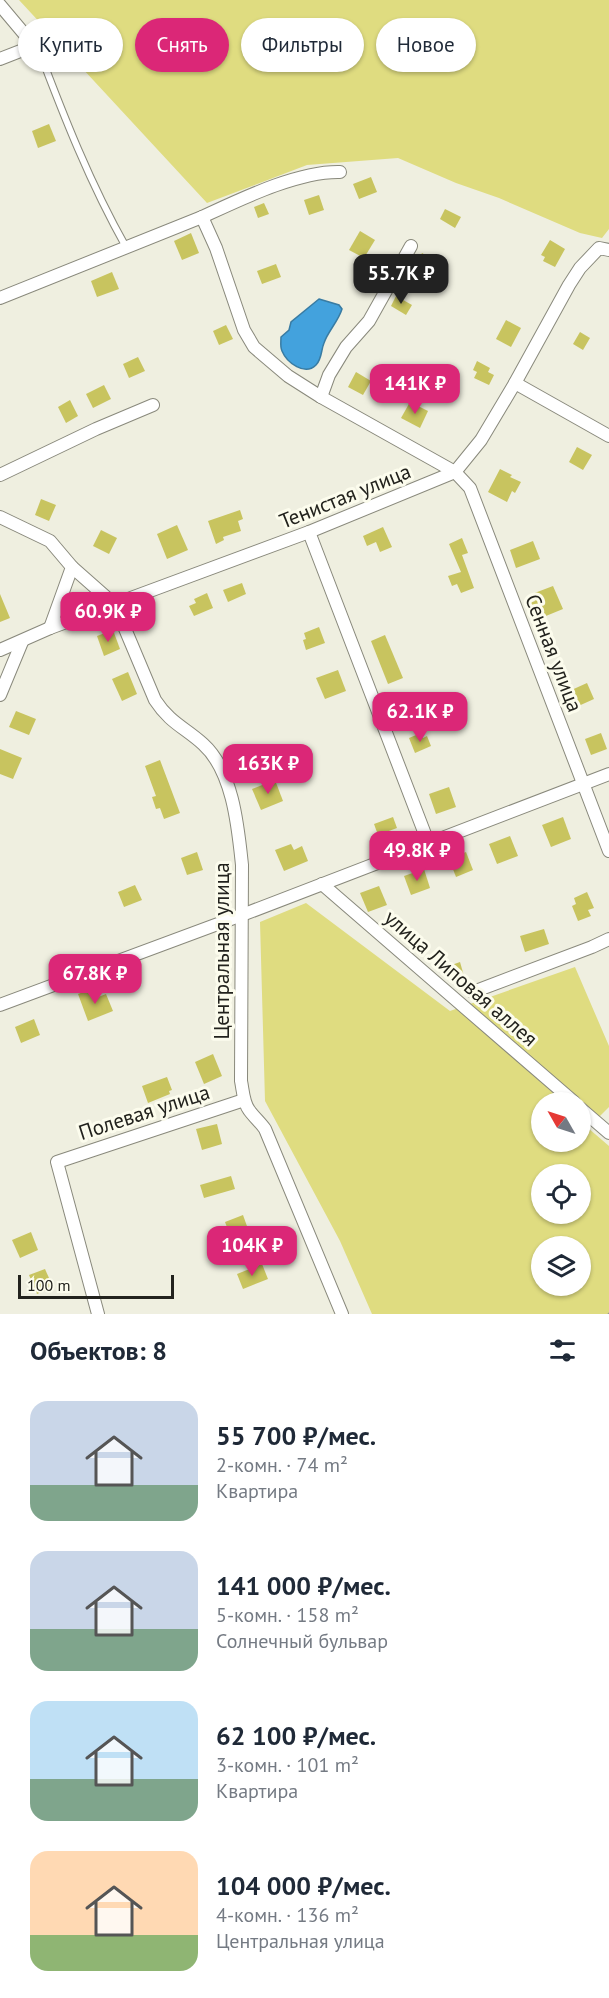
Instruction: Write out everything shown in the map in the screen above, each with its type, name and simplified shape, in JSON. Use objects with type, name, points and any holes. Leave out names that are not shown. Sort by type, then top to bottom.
[{"type":"street","points":[[0,5],[18,26]]},
{"type":"street","points":[[0,59],[18,52]]},
{"type":"street","points":[[0,298],[202,217],[242,198],[315,174],[340,172]]},
{"type":"street","points":[[202,217],[216,248],[244,330],[254,347],[288,376],[321,397],[455,472]]},
{"type":"street","points":[[321,397],[329,375],[346,347],[369,321],[411,246]]},
{"type":"street","name":"Тенистая улица","points":[[0,650],[50,628],[309,532],[455,472],[481,440],[568,285],[580,268],[604,249]]},
{"type":"street","points":[[515,383],[609,436]]},
{"type":"street","points":[[0,475],[96,429],[153,405]]},
{"type":"street","name":"Сенная улица","points":[[455,472],[470,488],[474,496],[609,851]]},
{"type":"street","points":[[0,517],[50,541],[72,567],[115,605]]},
{"type":"street","points":[[309,532],[428,842]]},
{"type":"street","points":[[50,628],[72,567]]},
{"type":"street","name":"Центральная улица","points":[[115,605],[160,707],[173,722],[202,743],[220,765],[233,804],[239,831],[242,865],[241,1081],[244,1100]]},
{"type":"street","points":[[0,694],[22,642]]},
{"type":"street","points":[[0,1005],[609,774]]},
{"type":"street","name":"улица Липовая аллея","points":[[322,884],[562,1092]]},
{"type":"street","points":[[473,992],[609,939]]},
{"type":"street","points":[[244,1100],[249,1111],[258,1118],[265,1130],[342,1314]]},
{"type":"street","name":"Полевая улица","points":[[98,1314],[57,1162],[244,1100]]},
{"type":"street","points":[[591,1117],[609,1133]]},
{"type":"lane","points":[[47,72],[99,200],[126,248]]},
{"type":"shaded area","points":[[19,0],[609,0],[609,229],[602,238],[580,233],[398,158],[307,165],[207,203],[86,72],[123,72],[123,18],[36,18]]},
{"type":"shaded area","points":[[306,903],[450,1011],[575,967],[609,1046],[609,1107],[591,1125],[591,1092],[531,1092],[531,1152],[591,1152],[591,1131],[609,1146],[609,1314],[372,1314],[340,1241],[265,1101],[260,922]]},
{"type":"water","points":[[319,299],[339,305],[342,309],[326,339],[318,363],[312,368],[302,369],[292,364],[284,355],[281,348],[281,337],[289,330],[291,322]]},
{"type":"building","points":[[49,124],[56,141],[38,148],[32,131]]},
{"type":"building","points":[[371,177],[377,192],[359,199],[353,184]]},
{"type":"building","points":[[319,195],[324,210],[309,215],[304,200]]},
{"type":"building","points":[[264,203],[269,214],[258,218],[254,207]]},
{"type":"building","points":[[445,209],[461,217],[455,228],[440,219]]},
{"type":"building","points":[[360,231],[375,240],[364,258],[349,250]]},
{"type":"building","points":[[191,233],[199,253],[182,260],[174,241]]},
{"type":"building","points":[[550,240],[565,249],[555,267],[543,261],[545,257],[541,255]]},
{"type":"building","points":[[422,253],[431,258],[428,263],[433,267],[427,277],[413,269]]},
{"type":"building","points":[[276,264],[281,277],[262,284],[257,271]]},
{"type":"building","points":[[112,272],[119,289],[97,297],[91,281]]},
{"type":"building","points":[[396,296],[412,305],[406,315],[391,306]]},
{"type":"building","points":[[506,320],[521,328],[511,347],[496,339]]},
{"type":"building","points":[[226,325],[233,339],[219,345],[213,331]]},
{"type":"building","points":[[580,332],[590,338],[583,350],[573,344]]},
{"type":"building","points":[[138,357],[145,371],[129,378],[123,364]]},
{"type":"building","points":[[477,361],[490,368],[488,372],[494,375],[489,385],[474,378],[477,372],[473,370]]},
{"type":"building","points":[[356,372],[371,381],[363,395],[348,387]]},
{"type":"building","points":[[104,385],[111,399],[93,408],[86,394]]},
{"type":"building","points":[[70,400],[78,416],[66,423],[58,407]]},
{"type":"building","points":[[410,402],[428,411],[420,428],[401,418]]},
{"type":"building","points":[[577,447],[592,455],[583,470],[569,462]]},
{"type":"building","points":[[500,469],[521,482],[515,493],[512,491],[507,502],[488,492]]},
{"type":"building","points":[[41,499],[56,505],[49,521],[35,515]]},
{"type":"building","points":[[240,510],[243,519],[238,521],[241,531],[223,537],[224,540],[216,544],[208,521]]},
{"type":"building","points":[[177,525],[188,550],[167,559],[157,534]]},
{"type":"building","points":[[383,527],[392,547],[380,552],[376,542],[367,546],[363,536]]},
{"type":"building","points":[[101,530],[117,538],[109,554],[93,546]]},
{"type":"building","points":[[462,538],[468,553],[462,555],[474,588],[461,593],[457,584],[452,586],[448,576],[461,572],[449,544]]},
{"type":"building","points":[[533,541],[540,559],[516,568],[510,550]]},
{"type":"building","points":[[242,583],[246,594],[228,602],[223,590]]},
{"type":"building","points":[[553,586],[563,609],[541,618],[538,610],[533,612],[530,603],[535,601],[532,594]]},
{"type":"building","points":[[207,593],[213,608],[194,616],[189,606],[196,603],[194,599]]},
{"type":"building","points":[[0,594],[10,618],[0,622]]},
{"type":"building","points":[[319,627],[325,643],[306,650],[303,640],[306,639],[304,633]]},
{"type":"building","points":[[113,630],[120,649],[104,656],[97,636]]},
{"type":"building","points":[[385,635],[403,678],[388,684],[371,641]]},
{"type":"building","points":[[338,670],[346,691],[325,699],[316,678]]},
{"type":"building","points":[[128,672],[137,694],[122,701],[112,679]]},
{"type":"building","points":[[587,683],[594,699],[574,708],[567,692]]},
{"type":"building","points":[[16,711],[36,719],[29,735],[9,727]]},
{"type":"building","points":[[421,733],[423,738],[427,736],[431,746],[415,753],[409,738]]},
{"type":"building","points":[[601,733],[607,749],[591,755],[585,739]]},
{"type":"building","points":[[0,749],[22,758],[13,779],[0,774]]},
{"type":"building","points":[[160,760],[180,813],[164,819],[160,808],[156,809],[152,797],[156,796],[145,766]]},
{"type":"building","points":[[275,780],[283,801],[261,810],[252,789]]},
{"type":"building","points":[[449,787],[456,807],[436,814],[429,794]]},
{"type":"building","points":[[393,817],[397,828],[378,835],[374,824]]},
{"type":"building","points":[[563,817],[571,839],[551,847],[542,825]]},
{"type":"building","points":[[510,836],[518,856],[497,864],[489,844]]},
{"type":"building","points":[[291,844],[294,850],[302,846],[308,861],[284,871],[275,850]]},
{"type":"building","points":[[197,852],[203,870],[187,875],[181,858]]},
{"type":"building","points":[[466,852],[473,870],[456,877],[449,859]]},
{"type":"building","points":[[424,869],[430,888],[411,895],[404,876]]},
{"type":"building","points":[[135,885],[142,900],[124,907],[118,892]]},
{"type":"building","points":[[379,886],[387,905],[368,912],[360,893]]},
{"type":"building","points":[[587,892],[594,908],[588,910],[591,916],[578,921],[572,906],[576,904],[574,898]]},
{"type":"building","points":[[544,929],[549,944],[525,952],[520,936]]},
{"type":"building","points":[[460,962],[464,976],[450,981],[446,967]]},
{"type":"building","points":[[89,990],[93,999],[106,994],[113,1011],[88,1021],[78,994]]},
{"type":"building","points":[[34,1019],[40,1035],[21,1043],[15,1027]]},
{"type":"building","points":[[213,1054],[222,1076],[204,1084],[195,1062]]},
{"type":"building","points":[[167,1077],[172,1090],[169,1091],[170,1094],[148,1103],[142,1086]]},
{"type":"building","points":[[217,1124],[222,1144],[202,1150],[196,1129]]},
{"type":"building","points":[[231,1176],[235,1189],[204,1198],[200,1185]]},
{"type":"building","points":[[243,1215],[248,1229],[230,1235],[225,1222]]},
{"type":"building","points":[[31,1232],[38,1250],[20,1258],[12,1240]]},
{"type":"building","points":[[262,1264],[268,1279],[243,1289],[237,1274]]},
{"type":"building","points":[[45,1269],[53,1287],[37,1294],[29,1275]]}]
